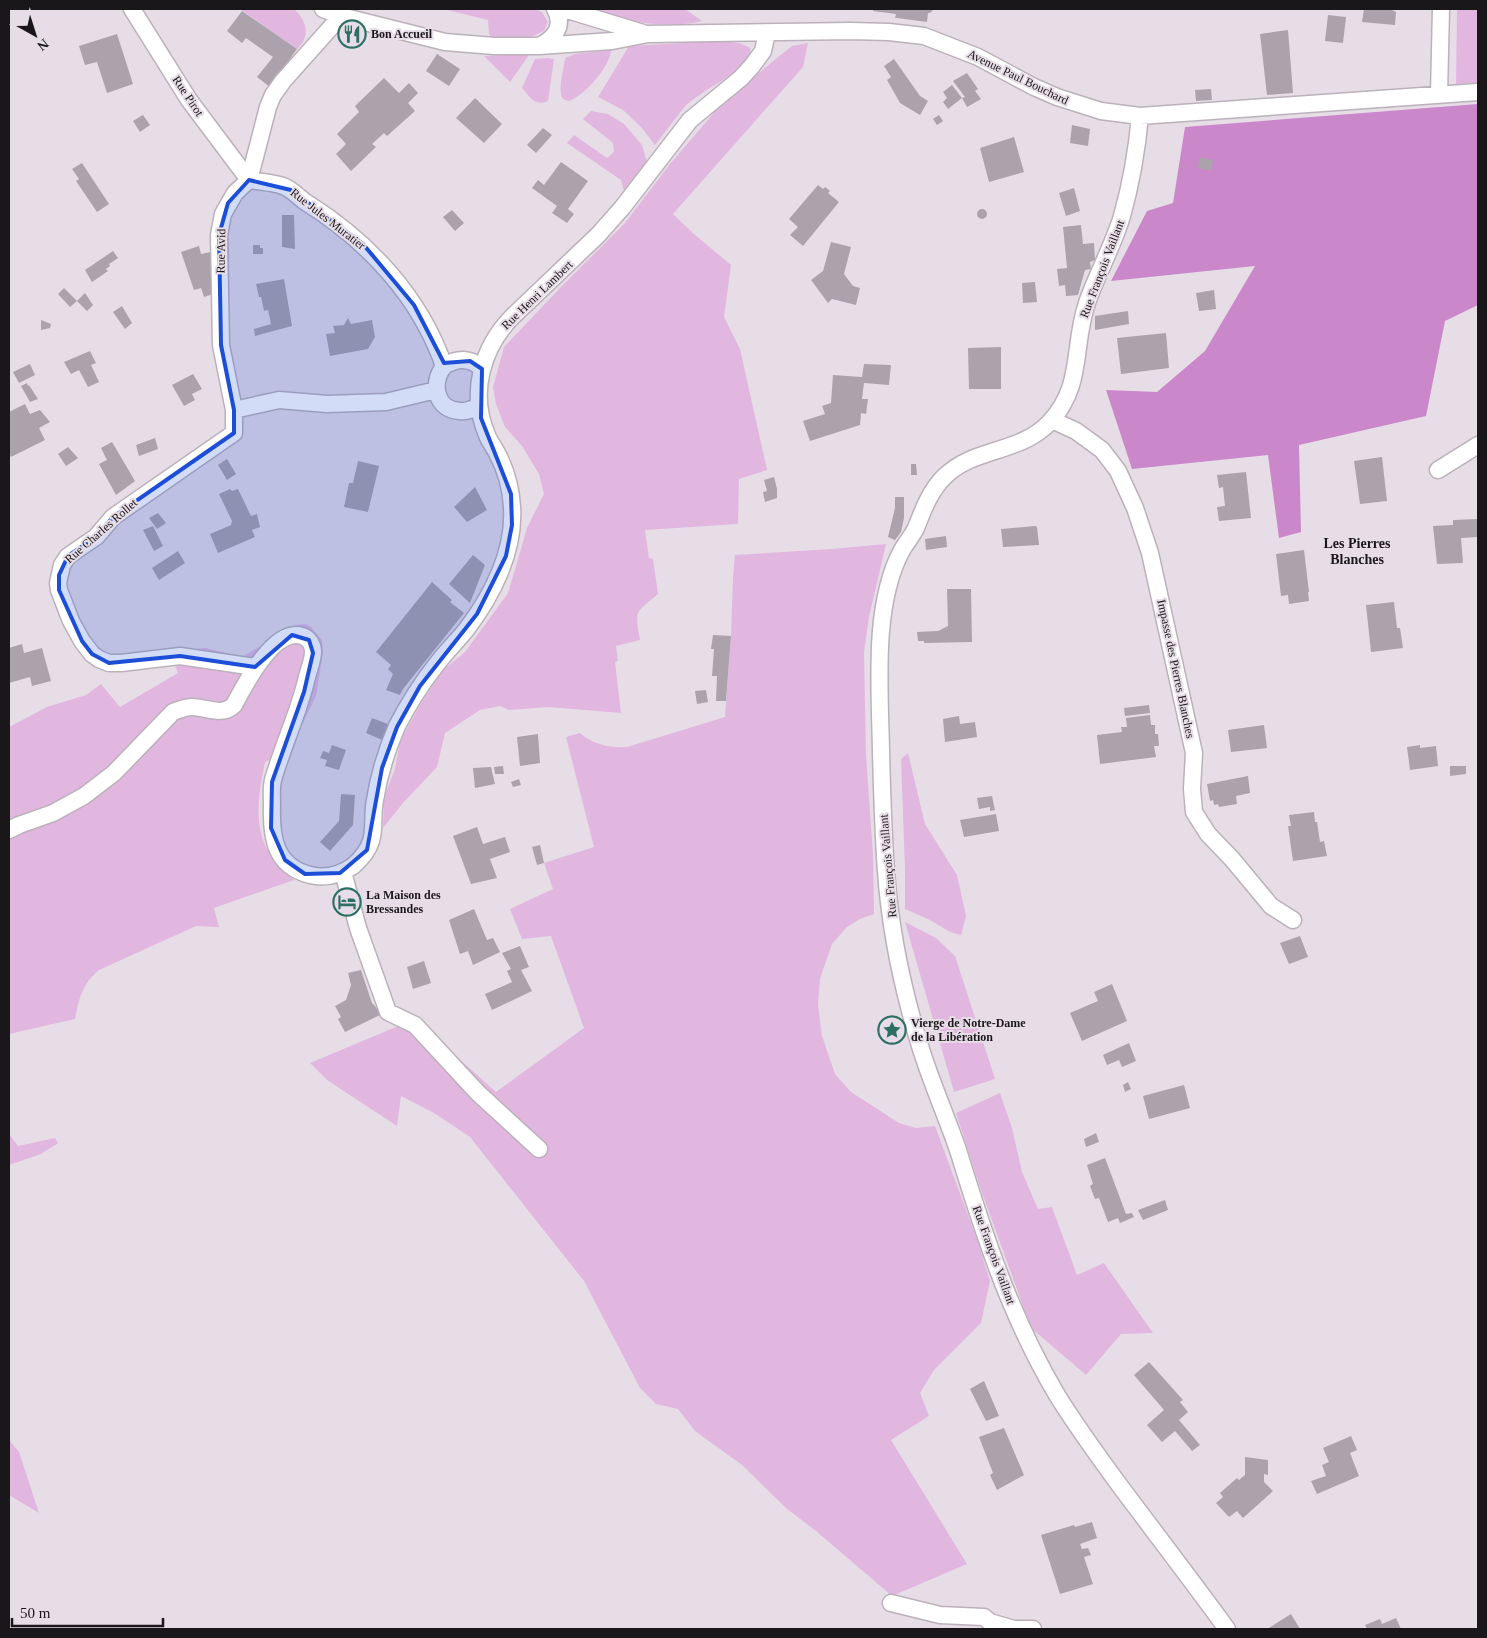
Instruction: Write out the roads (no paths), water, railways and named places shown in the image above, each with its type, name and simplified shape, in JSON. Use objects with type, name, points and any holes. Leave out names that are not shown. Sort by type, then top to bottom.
[{"type":"street","name":"Rue Pirot","points":[[132,9],[189,100],[249,180]]},
{"type":"street","points":[[323,9],[341,16],[445,42],[494,46],[539,46],[612,41],[648,34]]},
{"type":"street","points":[[539,46],[550,41],[557,31],[559,18],[555,9]]},
{"type":"street","points":[[564,9],[648,34]]},
{"type":"street","points":[[1439,94],[1441,9]]},
{"type":"street","points":[[249,180],[268,107],[273,96],[283,81],[341,16]]},
{"type":"street","name":"Avenue Paul Bouchard","points":[[648,34],[850,31],[889,32],[924,36],[978,57],[1034,87],[1071,102],[1101,111],[1140,116],[1478,92]]},
{"type":"street","name":"Rue Henri Lambert","points":[[343,872],[360,860],[372,839],[375,799],[382,768],[394,734],[407,708],[436,665],[477,614],[506,556],[512,525],[511,494],[502,463],[487,437],[479,406],[479,387],[482,369],[492,342],[500,329],[598,234],[632,195],[690,120],[741,78],[752,66],[763,51],[767,32]]},
{"type":"street","name":"Rue François Vaillant","points":[[1140,116],[1137,146],[1121,218],[1087,303],[1077,342],[1076,370],[1073,384],[1060,409],[1052,420],[1026,440],[973,459],[952,470],[943,478],[927,502],[915,530],[902,551],[890,582],[882,626],[880,687],[886,871],[897,953],[920,1048],[949,1124],[1002,1284],[1033,1352],[1060,1400],[1101,1459],[1227,1629]]},
{"type":"street","name":"Rue Jules Muratier","points":[[249,180],[276,184],[291,190],[363,244],[397,281],[414,305],[428,330],[444,366]]},
{"type":"street","name":"Rue Avid","points":[[234,433],[234,410],[220,345],[219,235],[223,214],[228,202],[249,180]]},
{"type":"street","points":[[479,406],[468,411],[451,409],[444,405],[440,399],[436,390],[436,382],[444,366],[452,361],[470,360],[482,369]]},
{"type":"street","points":[[234,410],[279,400],[327,404],[386,402],[436,390]]},
{"type":"street","name":"Impasse des Pierres Blanches","points":[[1052,420],[1076,431],[1102,450],[1118,471],[1135,508],[1150,552],[1194,753],[1192,789],[1194,812],[1208,834],[1232,859],[1271,906],[1292,920]]},
{"type":"street","name":"Rue Charles Rollet","points":[[234,433],[113,517],[96,537],[68,556],[62,565],[58,583],[59,590],[76,630],[86,648],[99,659],[109,663],[121,663],[180,656],[255,667]]},
{"type":"street","points":[[1438,470],[1478,445]]},
{"type":"street","points":[[9,830],[53,813],[84,796],[114,773],[173,712],[185,707],[220,712],[230,710],[255,667],[265,654],[292,635],[302,636],[309,640],[313,653],[304,692],[272,782],[271,828],[273,840],[285,860],[305,874],[328,876],[343,872],[358,928],[388,1012],[415,1025],[478,1093],[539,1149]]},
{"type":"street","points":[[892,1603],[940,1615],[984,1617],[990,1622],[1014,1629],[1033,1629]]},
{"type":"place","name":"Bon Accueil","points":[[352,34]]},
{"type":"place","name":"La Maison des Bressandes","points":[[347,902]]},
{"type":"place","name":"Vierge de Notre-Dame de la Libération","points":[[892,1030]]},
{"type":"district","name":"Les Pierres Blanches","points":[[1357,552]]}]
